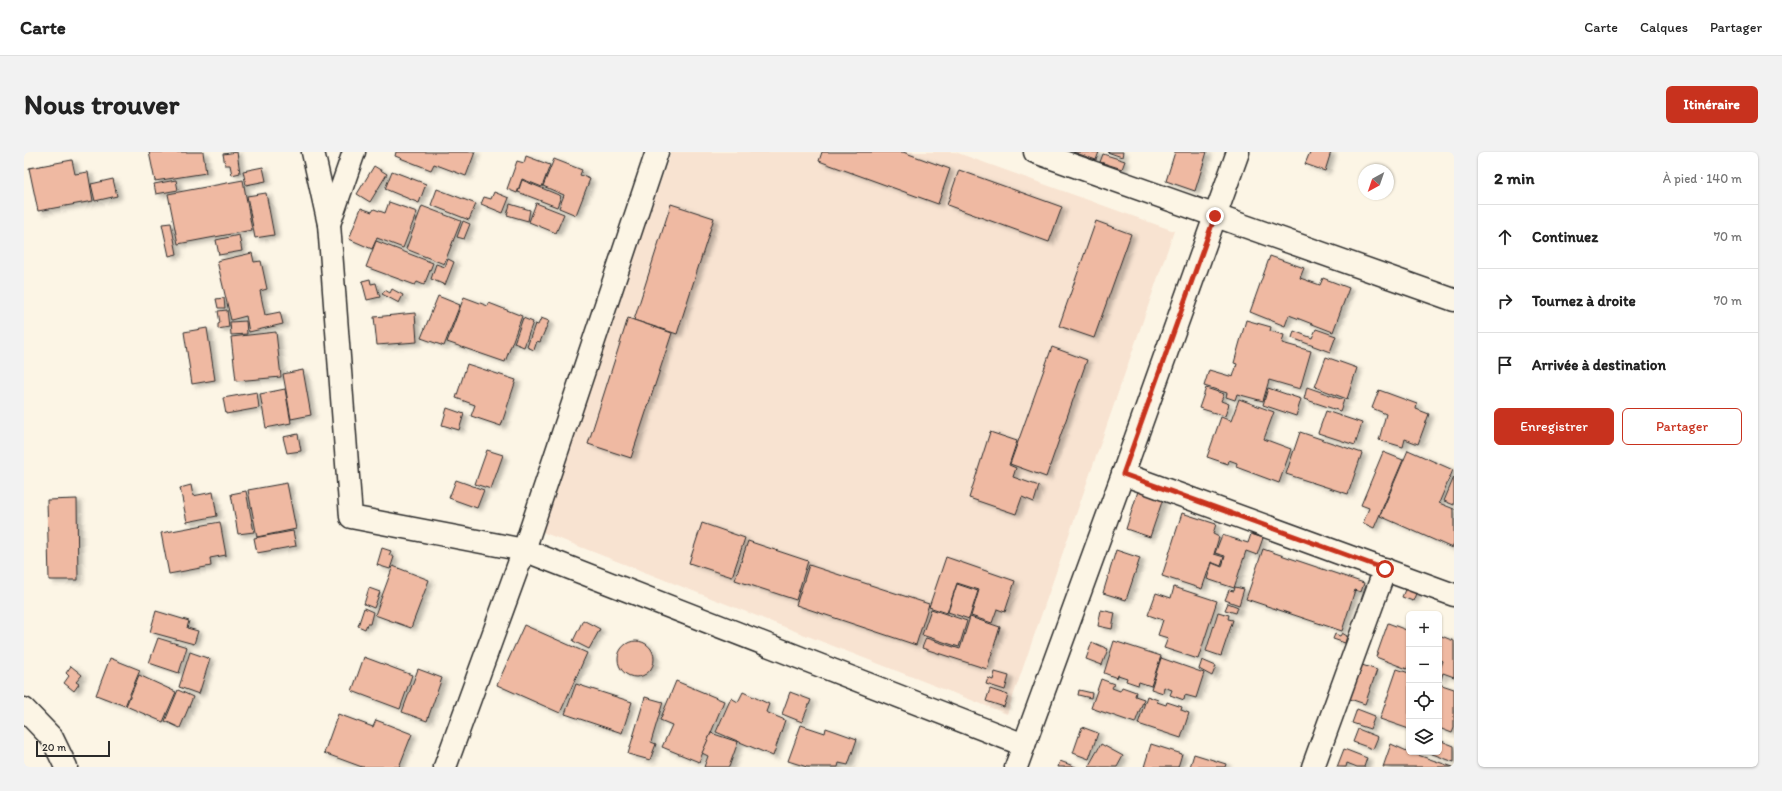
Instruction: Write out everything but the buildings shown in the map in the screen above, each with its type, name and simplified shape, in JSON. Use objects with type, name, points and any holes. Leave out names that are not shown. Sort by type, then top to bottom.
[{"type":"street","points":[[313,152],[329,224],[351,517],[524,550],[1024,745]]},
{"type":"street","points":[[329,224],[354,152]]},
{"type":"street","points":[[445,767],[524,550],[657,152]]},
{"type":"street","points":[[1035,152],[1454,300]]},
{"type":"street","points":[[1016,767],[1238,152]]},
{"type":"street","points":[[1123,474],[1454,595]]},
{"type":"street","points":[[1313,767],[1385,569]]},
{"type":"street","points":[[24,709],[52,738],[66,767]]},
{"type":"shaded area","points":[[671,152],[955,152],[1174,231],[1007,714],[537,530]]},
{"type":"route","points":[[1215,216],[1123,474],[1385,569]]}]
